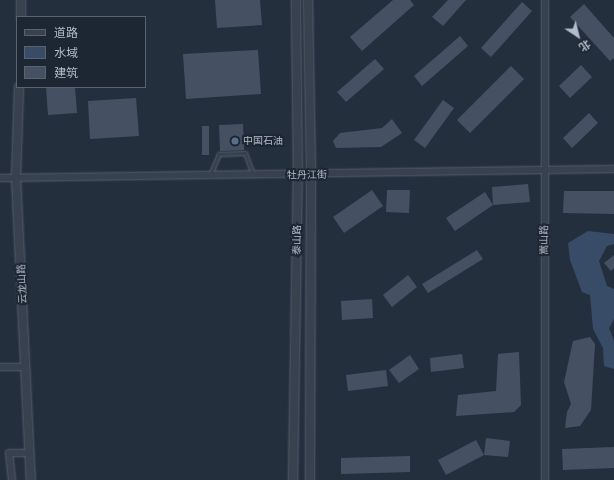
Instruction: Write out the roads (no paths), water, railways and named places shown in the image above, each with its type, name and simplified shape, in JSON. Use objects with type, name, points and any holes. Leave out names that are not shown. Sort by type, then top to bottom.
[{"type":"street","points":[[21,0],[21,16]]},
{"type":"street","name":"泰山路","points":[[293,480],[298,175],[296,0]]},
{"type":"street","name":"泰山路","points":[[308,0],[311,174],[310,480]]},
{"type":"street","name":"嵩山路","points":[[545,0],[545,480]]},
{"type":"street","name":"云龙山路","points":[[19,88],[16,178],[31,480]]},
{"type":"street","name":"牡丹江街","points":[[0,178],[298,175],[614,169]]},
{"type":"street","points":[[0,367],[26,366]]},
{"type":"street","points":[[12,480],[9,454],[30,453]]},
{"type":"lane","points":[[210,176],[219,154],[245,154],[254,175]]},
{"type":"water","points":[[588,231],[614,234],[614,244],[607,246],[599,261],[607,286],[614,289],[614,319],[609,328],[614,341],[614,369],[604,366],[603,348],[593,329],[590,295],[582,292],[570,260],[568,243]]},
{"type":"place","name":"中国石油","points":[[235,141]]}]
